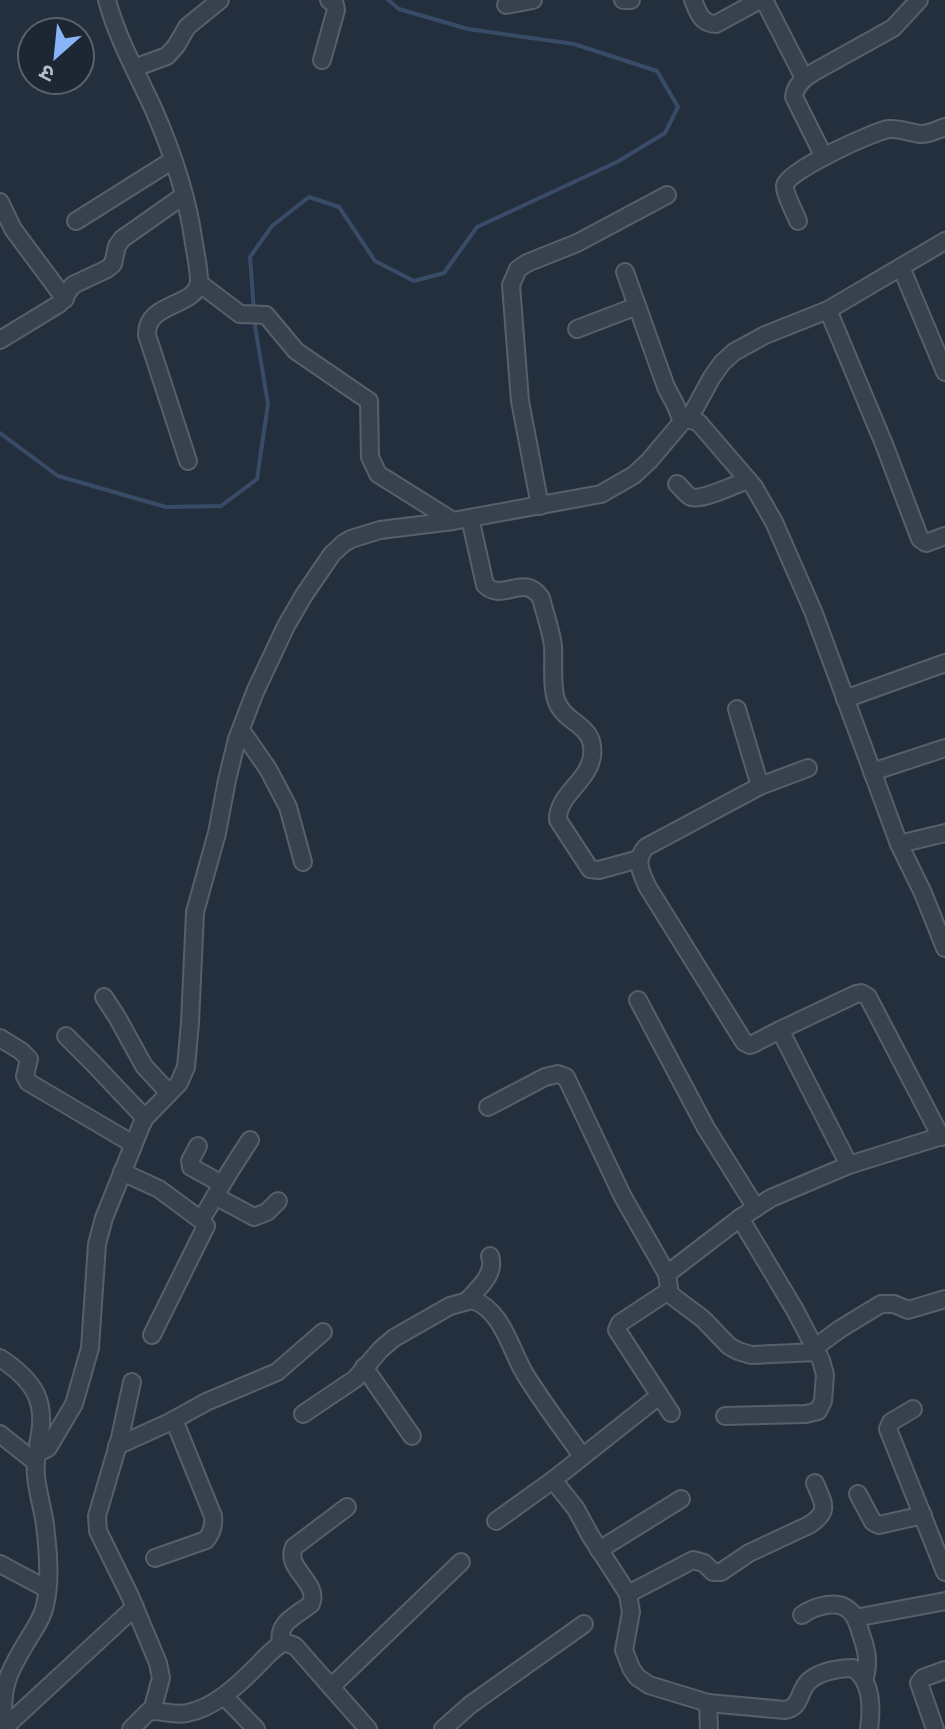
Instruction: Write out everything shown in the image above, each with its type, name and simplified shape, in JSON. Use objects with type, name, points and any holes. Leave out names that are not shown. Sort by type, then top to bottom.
[{"type":"street","points":[[107,0],[122,43],[173,160],[192,224],[199,283],[194,293],[154,316],[147,328],[188,461]]},
{"type":"street","points":[[134,68],[167,56],[187,27],[220,0]]},
{"type":"street","points":[[322,60],[336,10],[329,0]]},
{"type":"street","points":[[506,5],[533,0]]},
{"type":"street","points":[[623,0],[631,0]]},
{"type":"street","points":[[693,0],[700,17],[710,24],[716,24],[762,0],[804,78]]},
{"type":"street","points":[[824,157],[794,97],[795,92],[804,78],[893,28],[917,1]]},
{"type":"street","points":[[798,221],[785,185],[794,174],[880,131],[893,128],[923,133],[945,127]]},
{"type":"street","points":[[76,221],[173,160]]},
{"type":"street","points":[[540,506],[520,401],[511,285],[514,276],[527,263],[577,243],[667,195]]},
{"type":"street","points":[[0,340],[49,312],[65,299],[73,285],[107,269],[113,264],[122,239],[183,196]]},
{"type":"street","points":[[0,202],[13,229],[65,299]]},
{"type":"street","points":[[37,1454],[51,1444],[74,1404],[90,1348],[97,1244],[122,1172],[145,1118],[179,1083],[186,1067],[195,912],[241,730],[286,626],[332,554],[351,539],[380,530],[581,499],[610,490],[634,475],[685,421],[712,377],[734,352],[765,335],[828,310],[945,241]]},
{"type":"street","points":[[901,267],[945,372]]},
{"type":"street","points":[[625,272],[662,377],[685,421]]},
{"type":"street","points":[[199,283],[240,314],[266,315],[296,351],[369,401],[370,457],[378,474],[453,521]]},
{"type":"street","points":[[577,329],[637,306]]},
{"type":"street","points":[[828,310],[920,539],[926,543],[945,536]]},
{"type":"street","points":[[685,421],[699,423],[748,480],[774,522],[813,611],[899,844],[943,937]]},
{"type":"street","points":[[677,484],[694,498],[748,480]]},
{"type":"street","points":[[470,518],[488,589],[497,592],[526,587],[537,592],[541,598],[552,644],[557,703],[588,733],[590,739],[591,763],[560,807],[558,820],[590,869],[599,870],[639,859]]},
{"type":"street","points":[[845,699],[945,663]]},
{"type":"street","points":[[737,709],[760,786]]},
{"type":"street","points":[[241,730],[274,779],[288,807],[303,862]]},
{"type":"street","points":[[872,772],[945,748]]},
{"type":"street","points":[[667,1274],[771,1198],[849,1165],[943,1136],[865,994],[856,994],[753,1044],[744,1042],[647,886],[639,866],[641,853],[646,847],[760,786],[808,768]]},
{"type":"street","points":[[899,844],[945,833]]},
{"type":"street","points":[[104,997],[144,1066],[169,1093]]},
{"type":"street","points":[[638,1000],[706,1128],[756,1208]]},
{"type":"street","points":[[780,1030],[849,1165]]},
{"type":"street","points":[[66,1036],[145,1118]]},
{"type":"street","points":[[0,1038],[29,1059],[25,1076],[28,1082],[133,1144]]},
{"type":"street","points":[[488,1107],[545,1077],[558,1074],[566,1077],[623,1197],[667,1274],[667,1292],[620,1323],[617,1330],[671,1413]]},
{"type":"street","points":[[201,1220],[250,1140]]},
{"type":"street","points":[[198,1146],[191,1159],[191,1167],[254,1217],[267,1212],[278,1201]]},
{"type":"street","points":[[122,1172],[159,1189],[206,1224],[152,1335]]},
{"type":"street","points":[[725,1416],[818,1411],[823,1401],[825,1375],[795,1310],[740,1218]]},
{"type":"street","points":[[468,1300],[490,1272],[493,1265],[490,1256]]},
{"type":"street","points":[[667,1292],[714,1328],[729,1346],[751,1355],[816,1350],[840,1329],[881,1304],[894,1304],[908,1310],[945,1299]]},
{"type":"street","points":[[303,1414],[345,1386],[394,1338],[450,1306],[475,1300],[503,1329],[524,1373],[582,1456]]},
{"type":"street","points":[[117,1446],[206,1402],[277,1372],[323,1332]]},
{"type":"street","points":[[0,1358],[26,1379],[40,1402],[43,1417],[37,1454],[45,1527],[47,1589],[38,1623],[5,1678],[3,1723]]},
{"type":"street","points":[[364,1367],[412,1436]]},
{"type":"street","points":[[132,1382],[97,1524],[160,1671],[160,1686],[152,1711]]},
{"type":"street","points":[[496,1521],[659,1396]]},
{"type":"street","points":[[913,1409],[891,1422],[888,1429],[923,1515],[938,1531],[945,1572]]},
{"type":"street","points":[[155,1558],[206,1540],[214,1522],[174,1420]]},
{"type":"street","points":[[0,1434],[37,1454]]},
{"type":"street","points":[[553,1480],[576,1509],[628,1594],[631,1612],[624,1650],[637,1677],[649,1685],[708,1703],[785,1710],[796,1706],[807,1683],[823,1673],[853,1668],[865,1678]]},
{"type":"street","points":[[628,1594],[693,1560],[701,1561],[713,1572],[721,1572],[749,1553],[809,1525],[824,1510],[815,1483]]},
{"type":"street","points":[[858,1494],[873,1522],[879,1525],[923,1515]]},
{"type":"street","points":[[599,1550],[681,1499]]},
{"type":"street","points":[[281,1643],[279,1634],[282,1627],[314,1599],[313,1591],[292,1562],[291,1551],[347,1507]]},
{"type":"street","points":[[331,1687],[461,1562]]},
{"type":"street","points":[[0,1564],[47,1589]]},
{"type":"street","points":[[855,1618],[945,1601]]},
{"type":"street","points":[[802,1615],[816,1608],[835,1605],[848,1609],[855,1618],[868,1652],[865,1678],[871,1712],[869,1729]]},
{"type":"street","points":[[3,1723],[135,1607]]},
{"type":"street","points":[[443,1729],[470,1705],[584,1624]]},
{"type":"street","points":[[131,1729],[152,1711],[187,1713],[224,1696],[284,1642],[295,1646],[368,1729]]},
{"type":"street","points":[[935,1729],[919,1683],[923,1678],[945,1670]]},
{"type":"street","points":[[224,1696],[256,1729]]},
{"type":"street","points":[[708,1703],[709,1729]]},
{"type":"waterway","points":[[254,311],[250,257],[272,226],[309,197],[339,207],[375,261],[414,281],[444,273],[477,227],[617,162],[665,133],[678,107],[657,71],[574,44],[468,29],[399,9],[388,0]]},
{"type":"waterway","points":[[0,433],[58,476],[166,507],[221,506],[257,479],[268,404],[254,320]]}]
